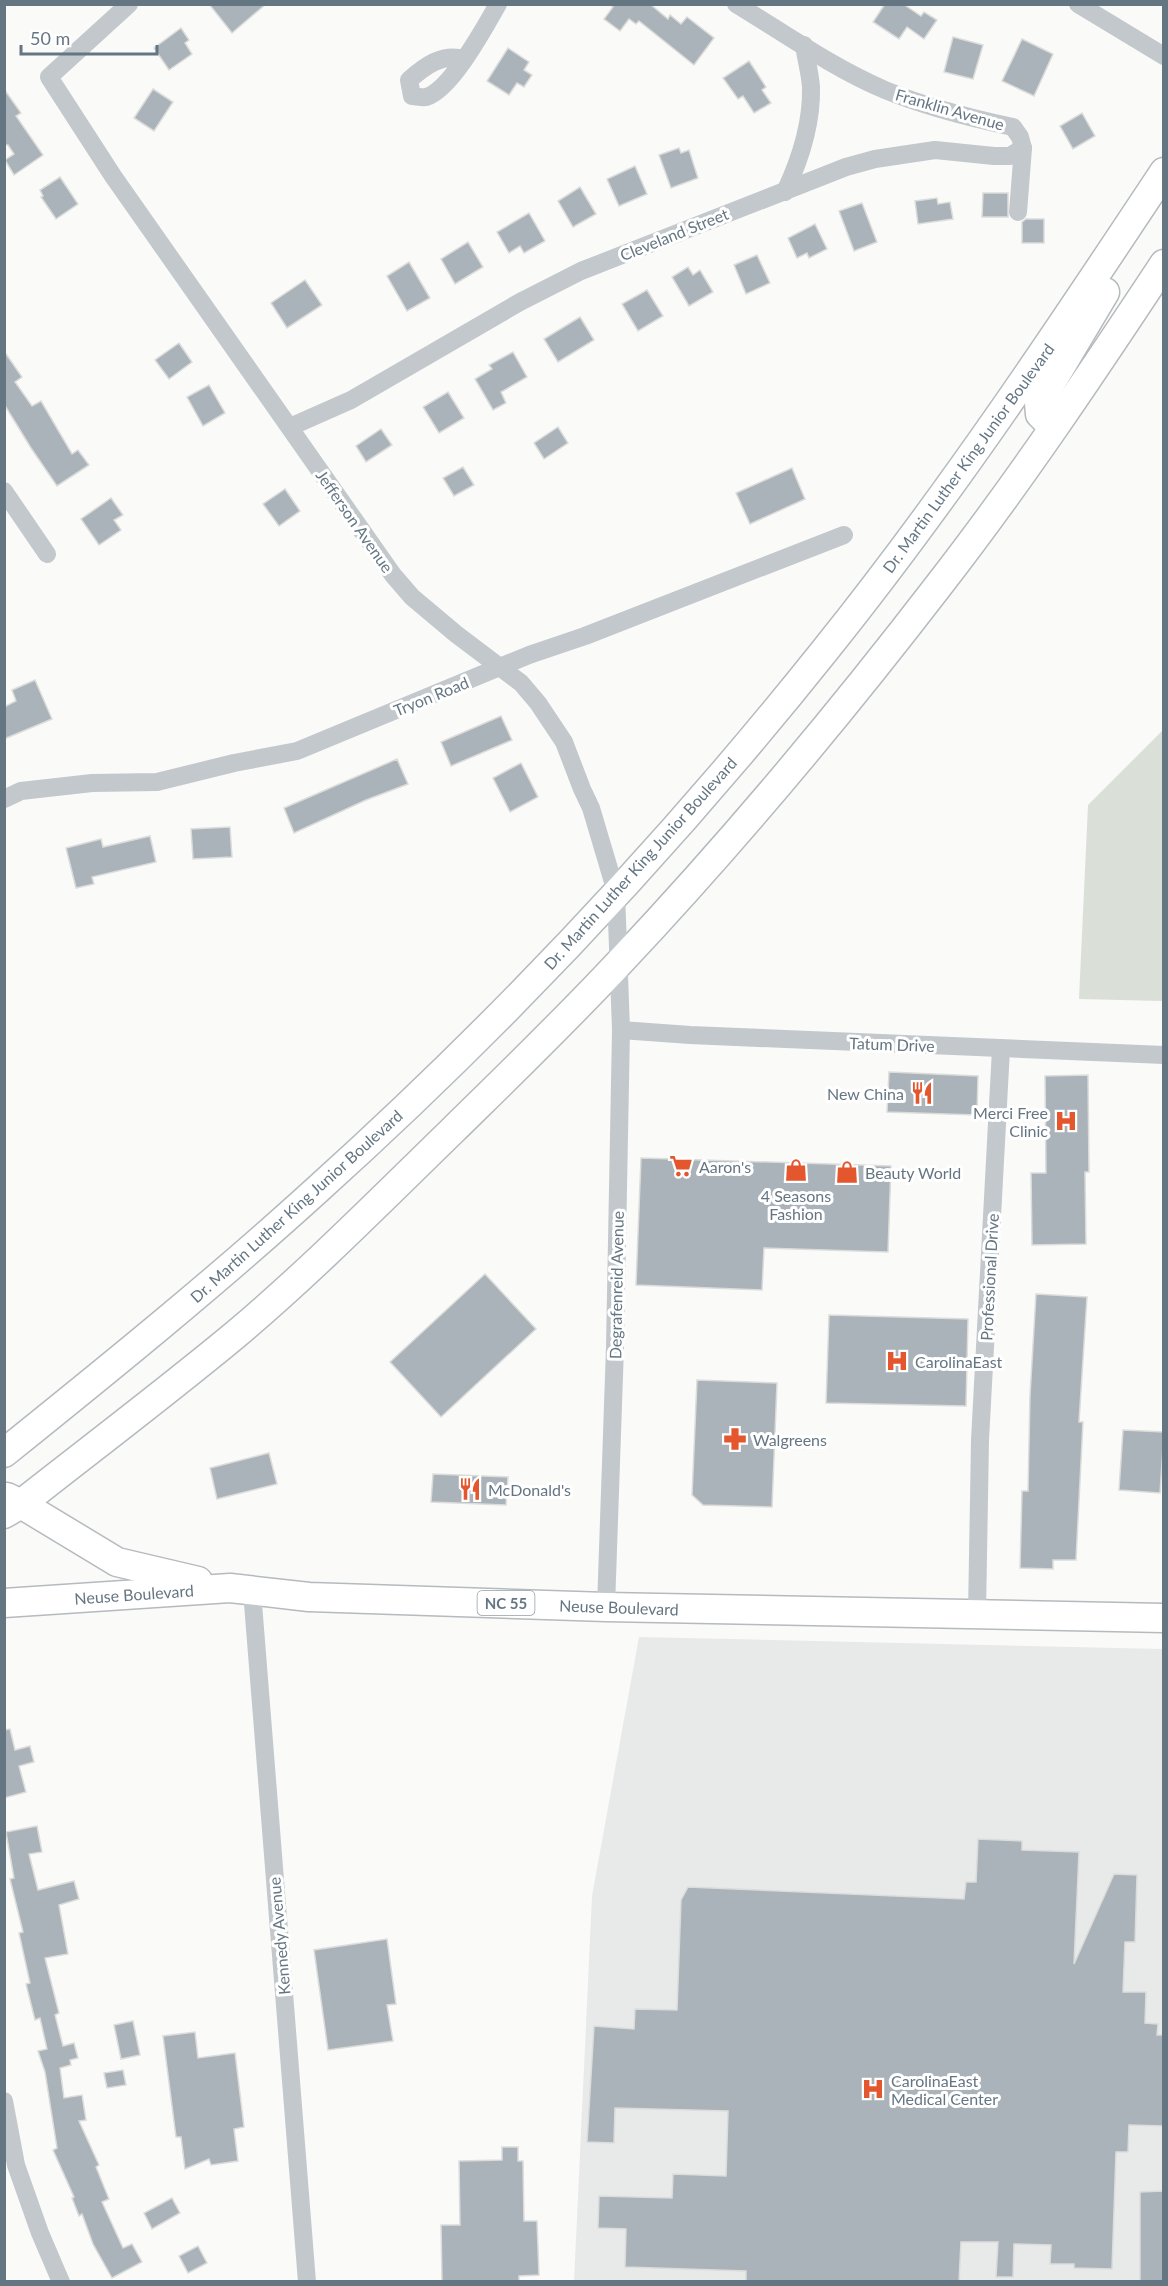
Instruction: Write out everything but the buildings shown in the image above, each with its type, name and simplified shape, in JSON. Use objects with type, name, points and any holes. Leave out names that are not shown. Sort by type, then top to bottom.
[{"type":"main road","name":"Dr. Martin Luther King Junior Boulevard","points":[[4,1453],[144,1340],[318,1190],[536,978],[616,892],[712,785],[825,650],[938,504],[1052,341],[1164,172]]},
{"type":"main road","points":[[1053,427],[1040,414],[1039,403],[1101,301],[1147,197]]},
{"type":"main road","points":[[10,1504],[226,1342],[316,1263],[538,1046],[619,963],[709,865],[838,713],[940,584],[1053,427],[1164,264]]},
{"type":"main road","name":"NC 55","points":[[10,1504],[117,1562],[241,1589]]},
{"type":"main road","name":"Neuse Boulevard","points":[[4,1603],[241,1589],[309,1597],[606,1607],[1164,1618]]},
{"type":"street","name":"Jefferson Avenue","points":[[129,4],[49,77],[113,177],[393,575],[412,597],[447,627],[521,683],[538,703],[564,742],[591,808],[616,892],[619,963]]},
{"type":"street","points":[[464,59],[498,4]]},
{"type":"street","name":"Franklin Avenue","points":[[736,4],[883,89],[925,104],[1013,127],[1020,136],[1023,148]]},
{"type":"street","points":[[1078,4],[1164,56]]},
{"type":"street","points":[[785,192],[802,154],[806,134],[811,90],[804,45]]},
{"type":"street","points":[[1018,212],[1023,148]]},
{"type":"street","name":"Cleveland Street","points":[[290,427],[351,400],[490,319],[581,271],[846,167],[875,159],[936,150],[1010,156],[1023,148]]},
{"type":"street","points":[[4,491],[47,554]]},
{"type":"street","name":"Tryon Road","points":[[4,799],[21,792],[92,783],[157,782],[234,763],[297,751],[502,667],[844,535]]},
{"type":"street","name":"Degrafenreid Avenue","points":[[606,1607],[615,1347],[621,1030],[619,963]]},
{"type":"street","name":"Tatum Drive","points":[[621,1030],[1164,1055]]},
{"type":"street","name":"Professional Drive","points":[[977,1614],[980,1440],[1001,1049]]},
{"type":"street","name":"Kennedy Avenue","points":[[241,1589],[307,2282]]},
{"type":"street","points":[[4,2101],[16,2165],[40,2233],[61,2282]]},
{"type":"shaded area","points":[[1163,730],[1163,1001],[1079,999],[1088,805]]},
{"type":"shaded area","name":"CarolinaEast Medical Center","points":[[639,1637],[1163,1649],[1163,2281],[574,2282],[592,1896]]},
{"type":"place","name":"New China","points":[[922,1093]]},
{"type":"place","name":"Merci Free Clinic","points":[[1066,1121]]},
{"type":"place","name":"Aaron's","points":[[681,1166]]},
{"type":"place","name":"4 Seasons Fashion","points":[[796,1170]]},
{"type":"place","name":"Beauty World","points":[[847,1172]]},
{"type":"place","name":"CarolinaEast","points":[[897,1361]]},
{"type":"place","name":"Walgreens","points":[[735,1439]]},
{"type":"place","name":"McDonald's","points":[[470,1489]]},
{"type":"place","name":"CarolinaEast Medical Center","points":[[873,2089]]}]
